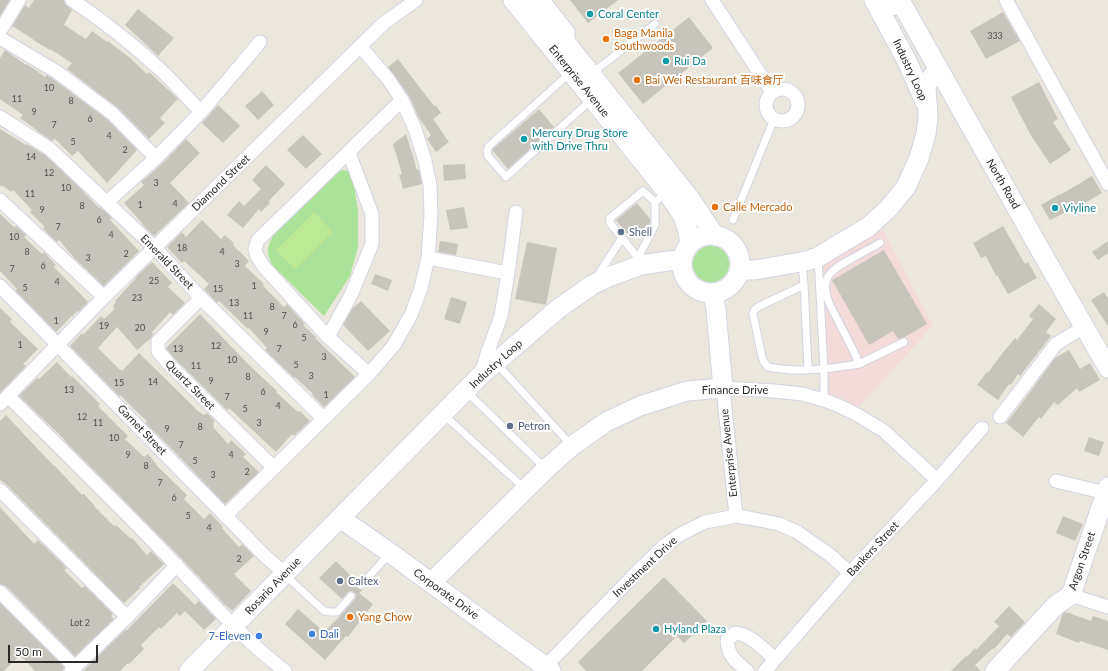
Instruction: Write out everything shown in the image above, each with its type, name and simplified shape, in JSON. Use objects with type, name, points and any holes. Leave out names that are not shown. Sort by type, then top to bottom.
[{"type":"main road","name":"Enterprise Avenue","points":[[513,0],[593,98],[661,197],[683,216],[688,231],[686,252]]},
{"type":"main road","name":"Enterprise Avenue","points":[[538,1],[565,43],[691,200],[716,236]]},
{"type":"main road","points":[[874,1],[890,6],[901,2]]},
{"type":"main road","name":"Industry Loop","points":[[739,270],[755,270],[810,260],[868,228],[888,209],[906,187],[919,158],[926,134],[928,117],[927,107],[906,59],[874,1]]},
{"type":"main road","name":"North Road","points":[[901,2],[1108,368]]},
{"type":"main road","points":[[927,107],[926,88],[928,82],[938,69]]},
{"type":"main road","points":[[704,236],[716,236],[728,241],[736,251],[740,263],[739,270],[736,279],[730,286],[722,291],[706,293],[692,287],[684,275],[682,268],[686,252],[699,238],[704,236]]},
{"type":"main road","name":"Industry Loop","points":[[340,518],[481,375],[558,308],[592,285],[639,261],[668,261],[686,252]]},
{"type":"main road","name":"Enterprise Avenue","points":[[713,293],[716,310],[723,388]]},
{"type":"main road","name":"Finance Drive","points":[[431,583],[546,469],[572,446],[606,422],[640,406],[687,391],[723,388]]},
{"type":"main road","name":"Argon Street","points":[[1002,670],[1056,605],[1071,595],[1107,492]]},
{"type":"main road","name":"Corporate Drive","points":[[340,518],[389,552],[548,669]]},
{"type":"main road","name":"Rosario Avenue","points":[[189,671],[340,518]]},
{"type":"street","points":[[0,31],[19,0]]},
{"type":"street","points":[[72,0],[123,38],[163,72],[201,112]]},
{"type":"street","name":"Diamond Street","points":[[4,400],[104,297],[360,46],[384,23],[416,0]]},
{"type":"street","points":[[712,0],[772,92]]},
{"type":"street","points":[[1006,0],[1108,184]]},
{"type":"street","points":[[0,38],[57,72],[113,114],[156,158]]},
{"type":"street","points":[[107,202],[156,158],[201,112],[260,42]]},
{"type":"street","points":[[225,516],[369,374],[394,345],[411,315],[421,288],[428,258],[432,215],[430,185],[425,162],[415,129],[402,100],[388,79],[360,46]]},
{"type":"street","points":[[782,89],[788,90],[798,102],[796,112],[789,120],[778,121],[774,119],[767,111],[766,106],[769,96],[772,92],[782,89]]},
{"type":"street","points":[[369,374],[328,337],[264,267],[257,256],[255,249],[258,240],[402,100]]},
{"type":"street","name":"Emerald Street","points":[[0,117],[50,149],[107,202],[155,248],[201,298],[324,419]]},
{"type":"street","points":[[328,337],[351,295],[372,244],[372,214],[349,153]]},
{"type":"street","points":[[0,200],[104,297]]},
{"type":"street","points":[[481,375],[501,316],[516,212]]},
{"type":"street","points":[[428,258],[508,273]]},
{"type":"street","name":"Garnet Street","points":[[0,286],[225,516],[285,574]]},
{"type":"street","name":"Quartz Street","points":[[201,298],[158,341],[158,351],[168,363],[274,468]]},
{"type":"street","points":[[1000,417],[1056,344],[1084,327]]},
{"type":"street","name":"Finance Drive","points":[[723,388],[802,394],[838,404],[884,431],[937,480]]},
{"type":"street","name":"Enterprise Avenue","points":[[723,388],[736,516]]},
{"type":"street","points":[[4,400],[177,566],[234,626],[285,671]]},
{"type":"street","name":"Bankers Street","points":[[765,671],[850,573],[937,480],[982,428]]},
{"type":"street","points":[[1056,481],[1107,492]]},
{"type":"street","points":[[0,490],[127,617]]},
{"type":"street","name":"Investment Drive","points":[[548,669],[637,572],[665,545],[681,534],[705,522],[736,516],[779,524],[797,532],[830,555],[850,573]]},
{"type":"street","points":[[0,592],[73,669],[177,566]]},
{"type":"street","points":[[1071,595],[1108,606]]},
{"type":"street","points":[[747,671],[733,659],[727,649],[726,640],[735,633],[748,636],[775,659]]},
{"type":"lane","points":[[591,74],[655,24]]},
{"type":"lane","points":[[572,72],[489,146],[487,151],[488,156],[506,176],[593,98]]},
{"type":"lane","points":[[733,220],[774,119]]},
{"type":"lane","points":[[643,191],[661,197],[655,226],[639,261],[610,223],[610,218],[643,191]]},
{"type":"lane","points":[[592,285],[622,238]]},
{"type":"lane","points":[[859,364],[829,303],[826,295],[826,285],[832,270],[880,243]]},
{"type":"lane","points":[[808,369],[804,286],[810,260]]},
{"type":"lane","points":[[810,260],[824,369],[824,400]]},
{"type":"lane","points":[[804,286],[760,306],[753,314],[762,357],[768,367],[783,370],[824,369],[859,364],[904,342]]},
{"type":"lane","points":[[496,363],[572,446]]},
{"type":"lane","points":[[466,391],[546,469]]},
{"type":"lane","points":[[443,414],[525,489]]},
{"type":"lane","points":[[361,585],[383,561],[389,552]]},
{"type":"lane","points":[[285,574],[324,611],[337,612],[352,596]]},
{"type":"shaded area","points":[[883,229],[933,326],[859,407],[829,394],[823,265]]},
{"type":"green space","points":[[341,170],[349,171],[353,180],[358,210],[358,247],[350,276],[324,316],[272,265],[268,254],[268,248],[273,236]]},
{"type":"green space","points":[[314,212],[333,232],[295,269],[276,250]]},
{"type":"green space","points":[[711,246],[724,251],[729,264],[724,277],[711,282],[698,277],[693,264],[698,251]]},
{"type":"building","points":[[0,0],[10,0],[0,16]]},
{"type":"building","points":[[34,0],[64,0],[65,4],[72,10],[64,25],[86,39],[92,31],[107,42],[108,41],[130,58],[147,74],[149,72],[178,99],[160,118],[165,123],[149,139],[118,108],[67,69],[72,63],[12,26],[25,5],[29,8]]},
{"type":"building","name":"Coral Center","points":[[570,0],[618,0],[588,23]]},
{"type":"building","points":[[138,9],[174,38],[158,56],[125,25]]},
{"type":"building","points":[[1003,12],[1020,41],[986,59],[970,31]]},
{"type":"building","name":"Rui Da","points":[[689,17],[713,48],[643,104],[618,73]]},
{"type":"building","points":[[5,50],[45,77],[47,75],[53,79],[108,120],[137,150],[107,183],[78,151],[72,156],[55,139],[52,141],[37,131],[20,118],[23,115],[0,99],[0,58]]},
{"type":"building","points":[[398,59],[441,113],[433,119],[449,142],[436,152],[427,139],[431,135],[419,118],[409,96],[388,67]]},
{"type":"building","points":[[1039,82],[1058,119],[1053,122],[1071,150],[1050,164],[1030,134],[1011,97]]},
{"type":"building","points":[[262,91],[274,105],[258,120],[245,106]]},
{"type":"building","points":[[218,105],[240,126],[223,143],[202,123]]},
{"type":"building","name":"Mercury Drug Store with Drive Thru","points":[[539,109],[554,127],[508,169],[493,149]]},
{"type":"building","points":[[0,129],[45,155],[99,208],[100,207],[112,218],[110,220],[139,251],[104,286],[75,259],[59,240],[57,242],[49,235],[43,228],[45,227],[30,212],[32,210],[13,190],[11,192],[3,186],[0,186]]},
{"type":"building","points":[[406,134],[416,166],[415,167],[419,170],[422,184],[403,189],[399,175],[402,174],[393,144]]},
{"type":"building","points":[[303,135],[322,154],[306,169],[287,150]]},
{"type":"building","points":[[186,139],[200,153],[170,183],[189,203],[154,236],[142,225],[143,224],[124,203],[144,185],[141,182],[162,164]]},
{"type":"building","points":[[465,164],[466,179],[444,181],[443,165]]},
{"type":"building","points":[[266,165],[285,184],[268,202],[270,203],[261,212],[259,209],[243,228],[227,215],[239,201],[244,206],[261,189],[252,180]]},
{"type":"building","points":[[1092,176],[1102,193],[1073,210],[1072,209],[1050,220],[1041,205]]},
{"type":"building","points":[[637,203],[650,219],[650,223],[631,239],[616,220]]},
{"type":"building","points":[[464,207],[468,228],[450,230],[446,210]]},
{"type":"building","points":[[0,214],[14,227],[16,226],[26,235],[24,237],[42,254],[44,252],[56,265],[54,267],[88,302],[56,332],[15,290],[17,289],[0,271]]},
{"type":"building","points":[[202,220],[221,239],[225,235],[234,243],[233,245],[249,261],[245,266],[264,284],[263,286],[284,307],[287,304],[305,324],[303,325],[316,337],[315,338],[355,377],[324,407],[312,395],[313,394],[265,350],[267,348],[249,328],[248,329],[219,301],[217,303],[204,289],[209,284],[184,261],[182,263],[167,247],[182,232],[186,237]]},
{"type":"building","points":[[1003,226],[1025,264],[1028,262],[1037,278],[1008,294],[997,275],[996,276],[986,256],[981,258],[973,243]]},
{"type":"building","points":[[440,241],[458,244],[456,255],[438,252]]},
{"type":"building","points":[[1108,241],[1108,253],[1098,260],[1092,252]]},
{"type":"building","points":[[527,242],[557,248],[546,305],[515,299]]},
{"type":"building","points":[[884,250],[927,324],[905,337],[898,339],[893,331],[869,345],[832,280]]},
{"type":"building","points":[[152,262],[172,283],[168,287],[185,303],[173,315],[170,312],[152,332],[153,334],[151,338],[137,350],[117,327],[98,348],[122,371],[139,353],[198,411],[204,415],[207,413],[215,421],[213,423],[213,427],[228,444],[231,440],[246,454],[243,457],[259,472],[225,504],[145,423],[147,421],[120,395],[119,396],[70,346],[101,316],[104,319],[115,309],[113,306],[116,302],[115,301],[135,278]]},
{"type":"building","points":[[375,274],[392,280],[388,291],[371,284]]},
{"type":"building","points":[[1104,292],[1108,298],[1108,326],[1091,300]]},
{"type":"building","points":[[451,297],[467,302],[460,324],[444,319]]},
{"type":"building","points":[[361,301],[390,331],[368,351],[343,325],[352,309]]},
{"type":"building","points":[[1039,304],[1056,319],[1046,332],[1051,336],[1020,376],[1018,374],[1011,385],[1009,384],[998,400],[977,385],[1015,338],[1017,340],[1033,319],[1029,316]]},
{"type":"building","points":[[0,308],[12,319],[10,322],[38,349],[23,364],[26,366],[0,393]]},
{"type":"building","points":[[200,314],[249,365],[277,391],[276,392],[310,421],[294,436],[292,434],[276,452],[229,408],[227,410],[174,358],[166,348]]},
{"type":"building","points":[[1069,350],[1080,369],[1090,363],[1100,380],[1079,392],[1077,388],[1058,405],[1054,402],[1041,419],[1039,417],[1023,437],[1006,423],[1055,358]]},
{"type":"building","points":[[57,362],[100,404],[98,406],[128,436],[125,439],[144,457],[148,454],[157,466],[187,495],[184,499],[204,519],[210,513],[239,547],[242,544],[254,556],[234,574],[251,591],[232,611],[64,439],[19,396],[37,378],[39,379]]},
{"type":"building","points":[[6,415],[82,495],[84,494],[114,526],[116,525],[131,539],[132,538],[147,555],[151,551],[164,564],[124,603],[6,484],[0,480],[0,421]]},
{"type":"building","points":[[1089,437],[1104,442],[1099,456],[1084,451]]},
{"type":"building","points":[[0,507],[34,544],[38,540],[67,568],[64,570],[82,588],[85,586],[113,614],[111,616],[114,619],[75,656],[6,586],[0,584]]},
{"type":"building","points":[[1063,516],[1083,524],[1075,541],[1056,533]]},
{"type":"building","points":[[336,561],[357,582],[357,588],[363,590],[359,593],[373,604],[348,637],[346,636],[325,660],[285,624],[298,609],[324,632],[355,599],[356,594],[352,591],[348,592],[342,599],[319,578]]},
{"type":"building","name":"Hyland Plaza","points":[[664,577],[707,621],[684,643],[677,636],[642,671],[586,671],[578,662]]},
{"type":"building","points":[[173,583],[195,605],[199,601],[216,619],[204,630],[185,611],[180,616],[177,613],[161,629],[159,627],[141,645],[144,649],[120,671],[83,671],[125,630],[126,631]]},
{"type":"building","points":[[0,603],[64,667],[63,671],[35,671],[20,655],[4,671],[0,671]]},
{"type":"building","points":[[1009,606],[1025,622],[1011,637],[1007,634],[994,649],[993,648],[975,665],[981,671],[951,671],[975,648],[976,650],[999,626],[994,622]]},
{"type":"building","points":[[1066,612],[1091,621],[1093,616],[1108,621],[1108,650],[1080,641],[1079,643],[1056,634],[1063,613]]},
{"type":"place","name":"Coral Center","points":[[590,14]]},
{"type":"place","name":"Baga Manila Southwoods","points":[[606,39]]},
{"type":"place","name":"Rui Da","points":[[666,61]]},
{"type":"place","name":"Bai Wei Restaurant 百味食厅","points":[[637,80]]},
{"type":"place","name":"Mercury Drug Store with Drive Thru","points":[[524,139]]},
{"type":"place","name":"Calle Mercado","points":[[715,207]]},
{"type":"place","name":"Viyline","points":[[1055,208]]},
{"type":"place","name":"Shell","points":[[621,232]]},
{"type":"place","name":"Petron","points":[[510,426]]},
{"type":"place","name":"Caltex","points":[[340,581]]},
{"type":"place","name":"Yang Chow","points":[[350,617]]},
{"type":"place","name":"Hyland Plaza","points":[[656,629]]},
{"type":"place","name":"Dali","points":[[312,634]]},
{"type":"place","name":"7-Eleven","points":[[259,636]]}]
